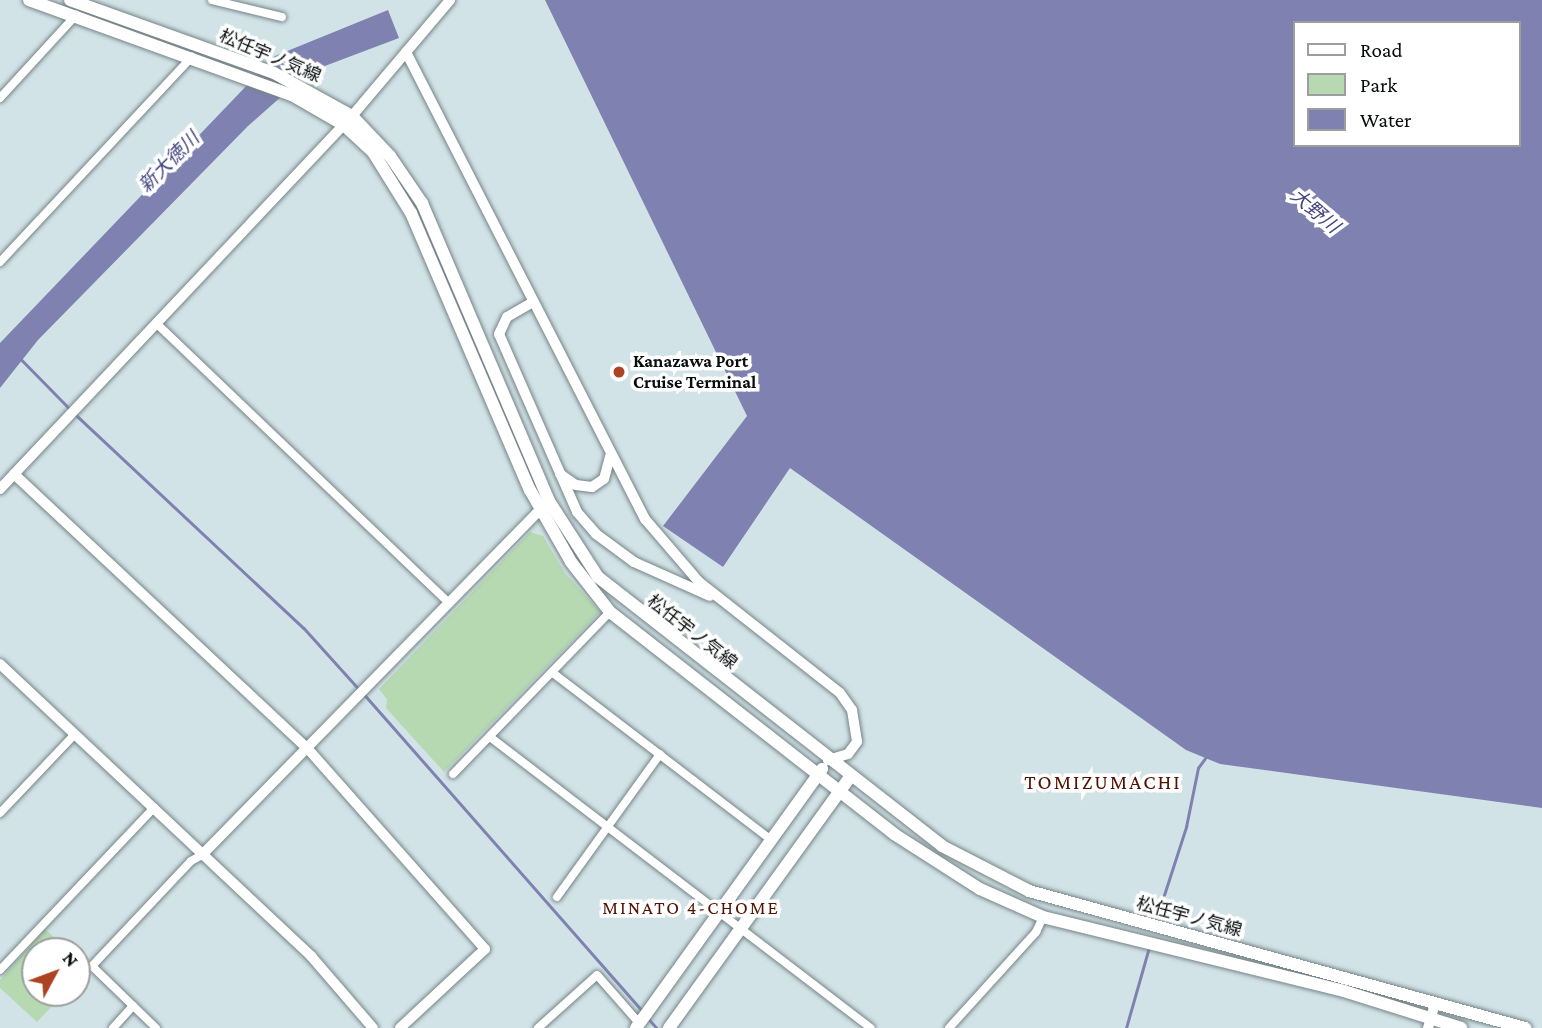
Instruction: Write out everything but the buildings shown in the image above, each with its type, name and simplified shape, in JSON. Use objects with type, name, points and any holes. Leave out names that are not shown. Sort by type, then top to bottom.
[{"type":"main road","name":"松任宇ノ気線","points":[[29,0],[192,57],[244,68]]},
{"type":"main road","name":"松任宇ノ気線","points":[[79,1],[297,90],[348,120],[390,156],[422,203],[544,506],[570,562],[610,612],[839,793],[941,867],[1043,917],[1344,991],[1429,1024],[1461,1028]]},
{"type":"main road","name":"松任宇ノ気線","points":[[544,506],[580,554],[620,598],[850,777],[963,860],[1003,881],[1149,925],[1525,1028]]},
{"type":"main road","points":[[637,1025],[828,760]]},
{"type":"main road","points":[[671,1024],[850,777]]},
{"type":"street","points":[[212,0],[282,17]]},
{"type":"street","points":[[0,489],[348,120],[450,0]]},
{"type":"street","points":[[0,98],[75,16],[79,1]]},
{"type":"street","points":[[406,52],[633,500],[664,547],[725,603],[840,693],[852,710],[857,742],[848,754],[828,760]]},
{"type":"street","points":[[0,262],[192,57]]},
{"type":"street","points":[[533,302],[507,317],[499,334],[557,472],[577,512],[616,550],[725,603]]},
{"type":"street","points":[[156,323],[447,602]]},
{"type":"street","points":[[557,472],[576,485],[592,487],[611,467],[610,453]]},
{"type":"street","points":[[14,474],[308,749],[485,949],[400,1028]]},
{"type":"street","points":[[156,1028],[92,966],[191,861],[202,855],[308,749],[447,602],[544,506]]},
{"type":"street","points":[[453,774],[553,674],[610,612]]},
{"type":"street","points":[[0,664],[311,956],[373,1028]]},
{"type":"street","points":[[553,674],[770,839]]},
{"type":"street","points":[[0,813],[74,735]]},
{"type":"street","points":[[490,737],[718,915],[871,1028]]},
{"type":"street","points":[[557,897],[660,754]]},
{"type":"street","points":[[848,754],[850,777]]},
{"type":"street","points":[[0,970],[153,808]]},
{"type":"street","points":[[949,1028],[1037,932],[1043,917]]},
{"type":"street","points":[[538,1028],[597,975],[637,1025]]},
{"type":"street","points":[[1429,1024],[1435,1003]]},
{"type":"street","points":[[113,1028],[133,1006]]},
{"type":"green space","points":[[530,532],[543,536],[565,573],[600,612],[444,772],[386,708],[387,699],[379,689]]},
{"type":"green space","points":[[45,929],[54,937],[38,937]]},
{"type":"green space","points":[[21,956],[21,1007],[51,1007],[37,1022],[0,988],[0,980]]},
{"type":"water","name":"大野川","points":[[545,0],[1542,0],[1542,808],[1220,764],[1186,750],[790,468],[723,567],[663,526],[747,416]]},
{"type":"water","points":[[388,10],[399,38],[309,72],[248,126],[38,340],[0,388],[0,343],[275,56]]},
{"type":"waterway","points":[[21,359],[70,409]]},
{"type":"waterway","points":[[75,414],[304,628],[359,689]]},
{"type":"waterway","points":[[364,694],[643,1012]]},
{"type":"waterway","points":[[1156,920],[1186,827],[1198,768],[1206,757]]},
{"type":"waterway","points":[[1126,1028],[1149,947]]},
{"type":"waterway","points":[[647,1017],[657,1028]]},
{"type":"place","name":"Kanazawa Port Cruise Terminal","points":[[619,372]]},
{"type":"district","name":"TOMIZUMACHI","points":[[1103,782]]},
{"type":"district","name":"MINATO 4-CHOME","points":[[691,908]]},
{"type":"water label","name":"新大徳川","points":[[169,162]]}]
